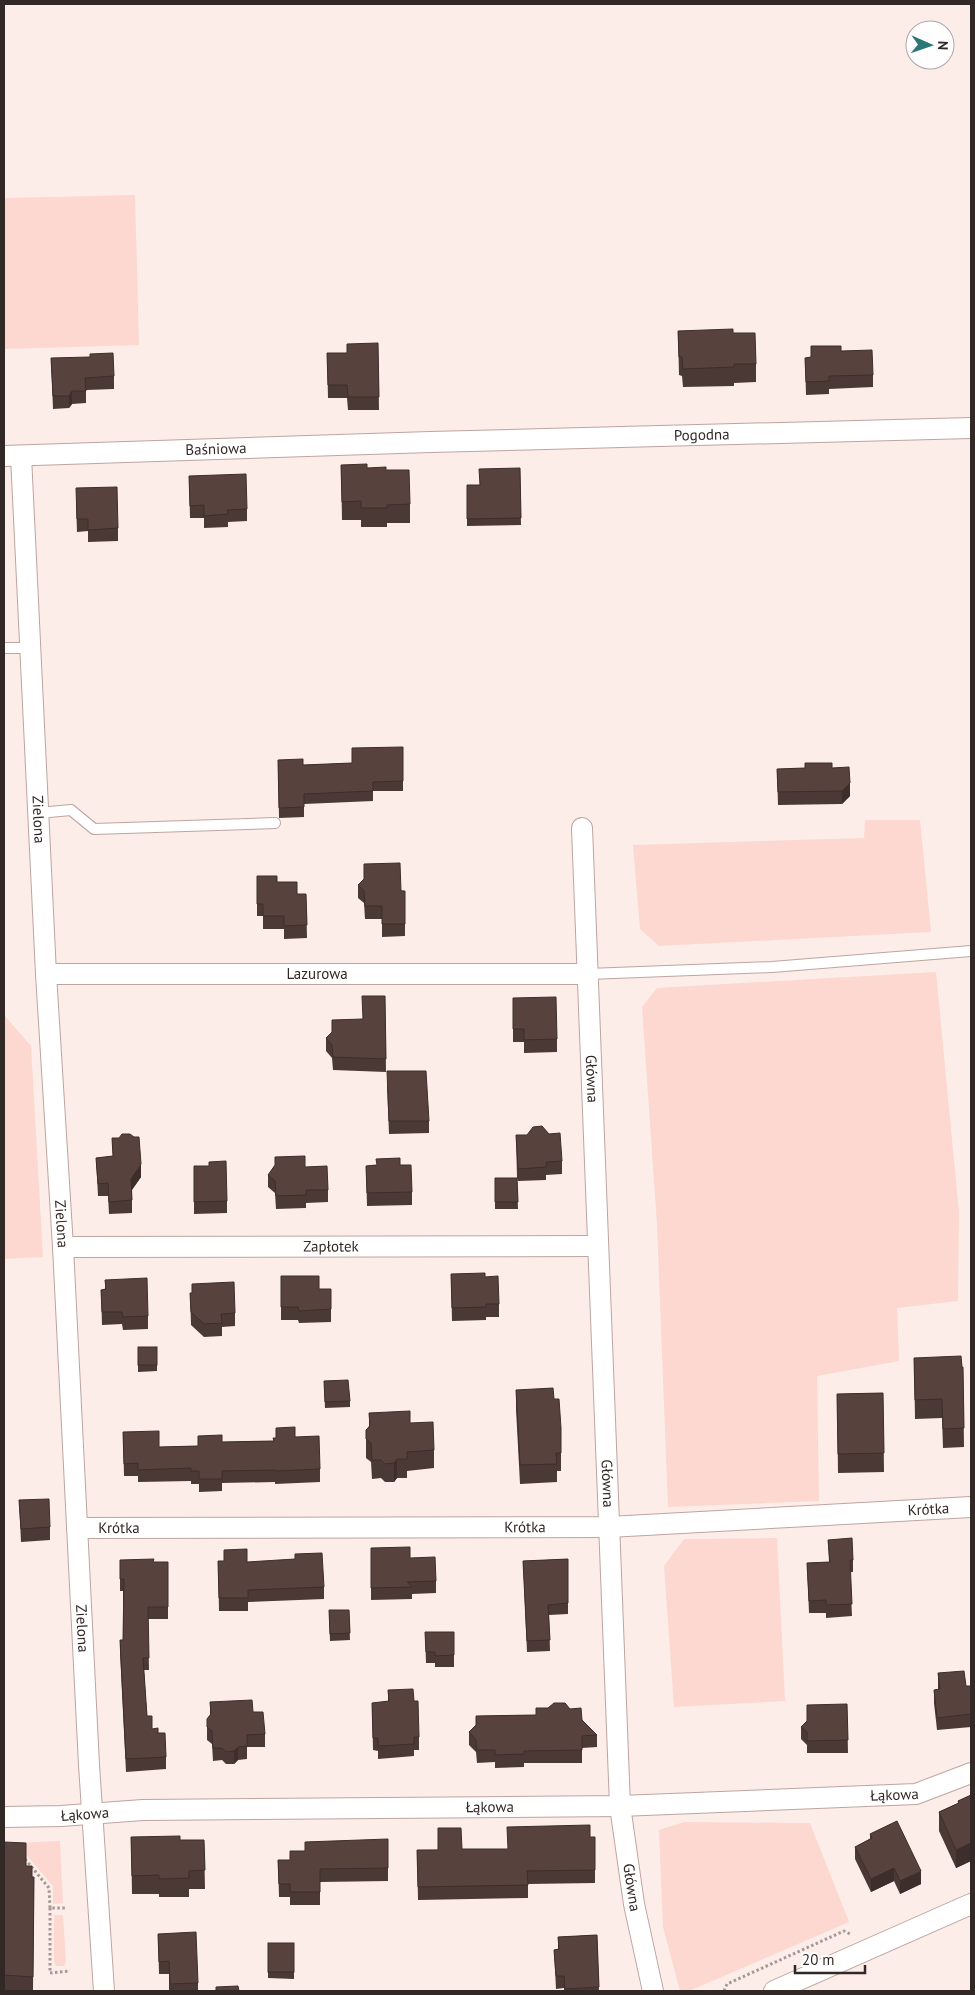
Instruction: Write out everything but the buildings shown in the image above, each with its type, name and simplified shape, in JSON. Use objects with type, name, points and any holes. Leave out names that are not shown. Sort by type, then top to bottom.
[{"type":"street","name":"Pogodna","points":[[430,442],[971,428]]},
{"type":"street","name":"Baśniowa","points":[[13,456],[430,442]]},
{"type":"street","name":"Zielona","points":[[13,456],[30,648],[89,1765],[104,1991]]},
{"type":"street","name":"Główna","points":[[582,828],[620,1806],[634,1904],[654,1991]]},
{"type":"street","name":"Lazurowa","points":[[46,974],[588,974]]},
{"type":"street","name":"Zapłotek","points":[[63,1247],[598,1246]]},
{"type":"street","name":"Krótka","points":[[77,1528],[609,1527],[971,1507]]},
{"type":"street","name":"Łąkowa","points":[[4,1817],[61,1816],[143,1810],[620,1806],[916,1794],[971,1773]]},
{"type":"street","points":[[774,1991],[971,1904]]},
{"type":"lane","points":[[4,648],[30,648]]},
{"type":"lane","points":[[38,813],[71,810],[94,829],[275,823]]},
{"type":"lane","points":[[588,974],[772,967],[971,951]]},
{"type":"path","points":[[21,1855],[49,1888],[50,1972],[70,1971]]},
{"type":"path","points":[[50,1908],[67,1908]]},
{"type":"shaded area","points":[[135,195],[139,345],[4,349],[4,198]]},
{"type":"shaded area","points":[[865,820],[920,820],[931,932],[659,946],[640,929],[633,845],[864,838]]},
{"type":"shaded area","points":[[936,972],[959,1213],[958,1301],[897,1308],[899,1361],[817,1376],[819,1501],[668,1507],[657,1225],[642,1007],[657,988]]},
{"type":"shaded area","points":[[4,1015],[31,1046],[43,1257],[4,1259]]},
{"type":"shaded area","points":[[777,1538],[785,1701],[674,1707],[664,1566],[684,1539]]},
{"type":"shaded area","points":[[684,1822],[810,1823],[849,1922],[689,1991],[680,1991],[663,1927],[659,1830]]},
{"type":"shaded area","points":[[60,1841],[63,1903],[53,1904],[53,1886],[16,1843]]},
{"type":"shaded area","points":[[54,1915],[63,1915],[66,1962],[64,1966],[56,1966],[54,1962]]}]
